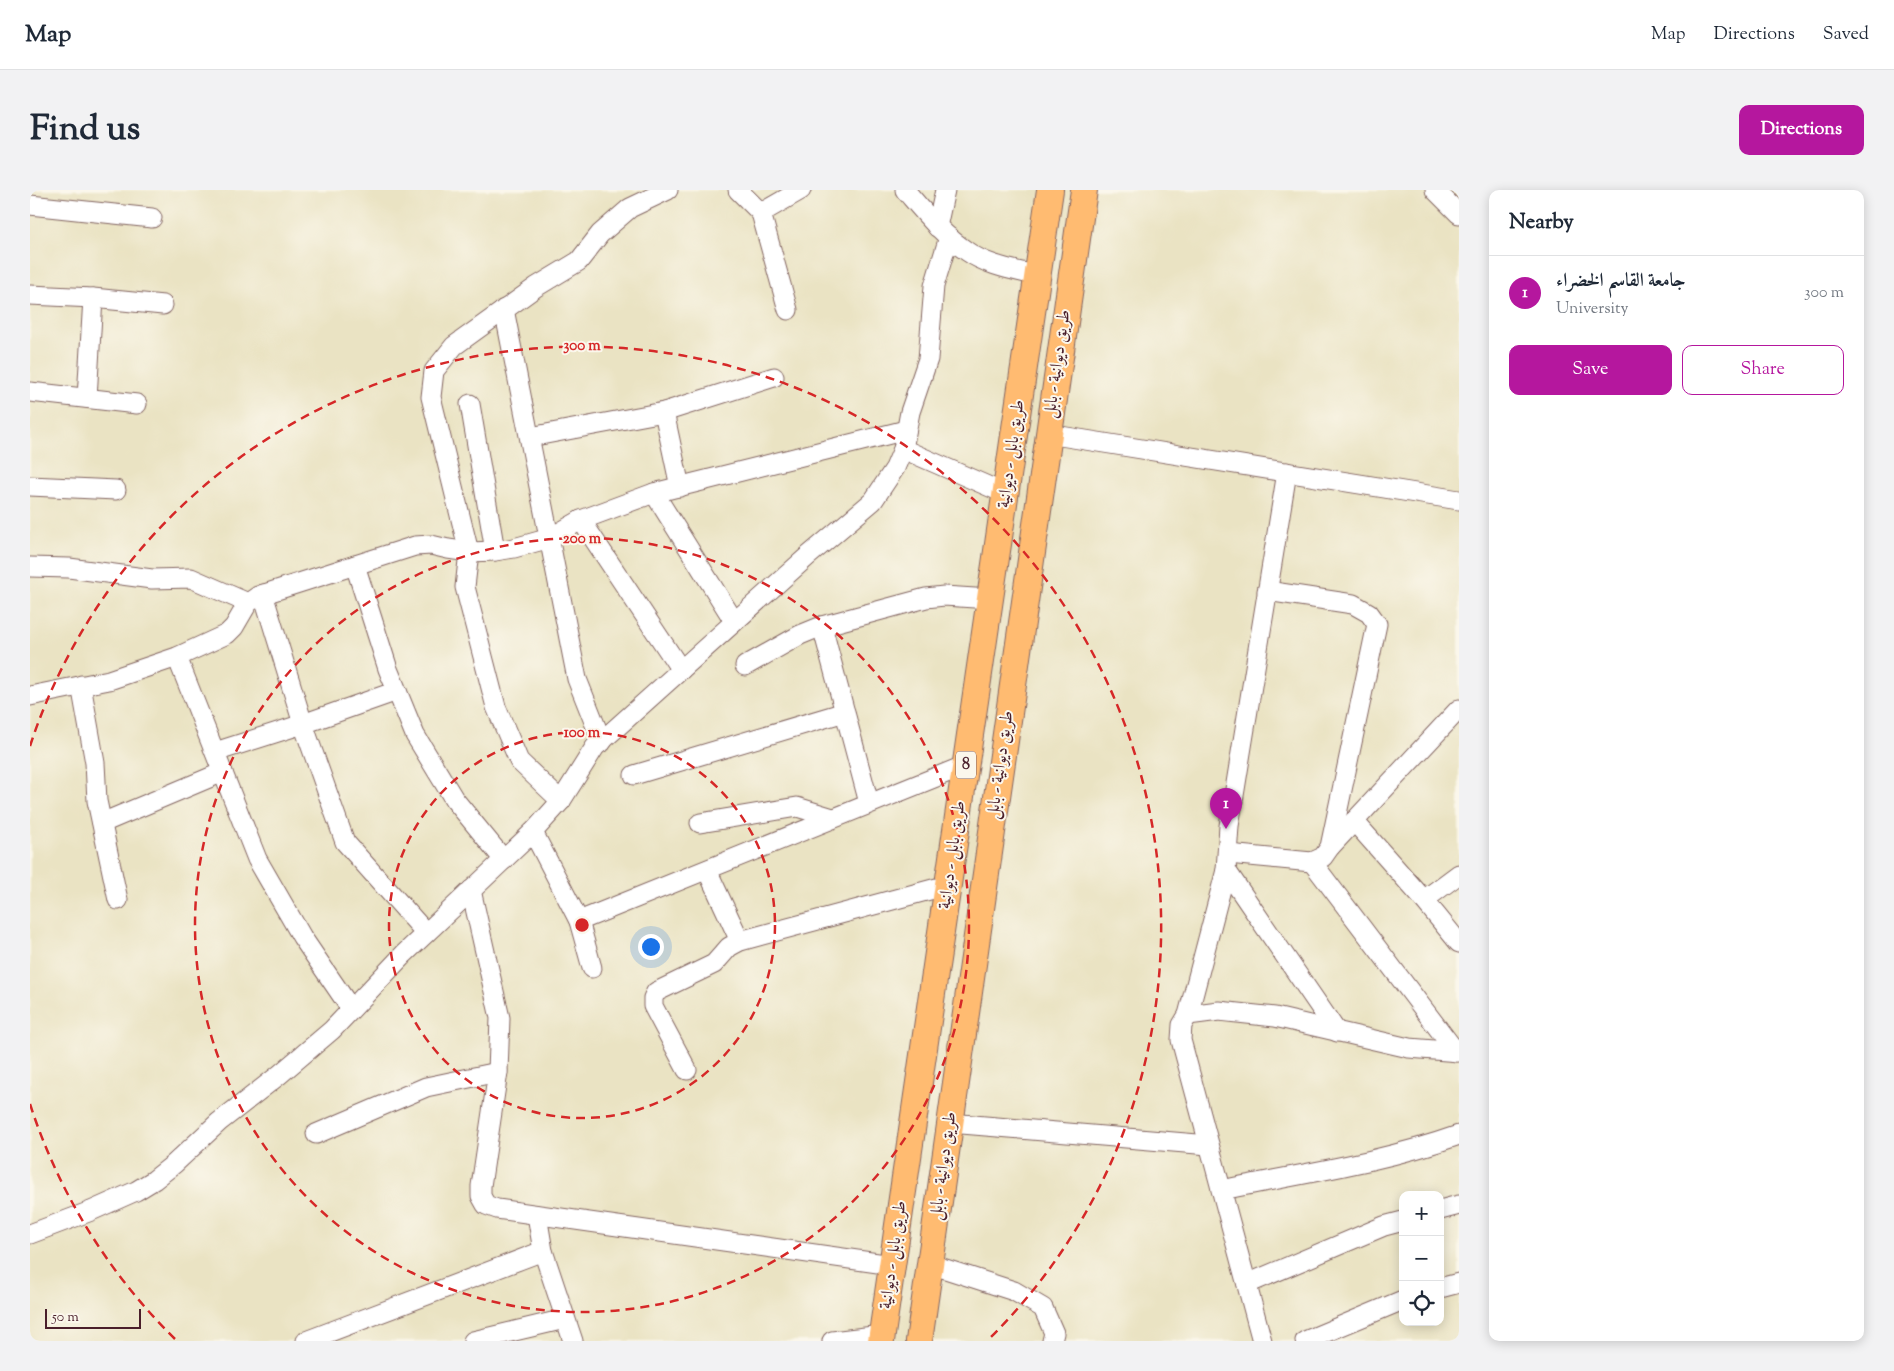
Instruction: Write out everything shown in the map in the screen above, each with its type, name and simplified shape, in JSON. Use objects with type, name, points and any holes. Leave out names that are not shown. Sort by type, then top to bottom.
[{"type":"highway","name":"طريق بابل - ديوانية","points":[[882,1338],[1050,190]]},
{"type":"highway","name":"طريق ديوانية - بابل","points":[[919,1341],[1084,190]]},
{"type":"highway","points":[[1016,428],[1025,421],[1041,424],[1048,433]]},
{"type":"highway","points":[[932,994],[934,1001],[947,1010],[955,1010],[967,1002]]},
{"type":"highway","points":[[926,1036],[937,1028],[945,1028],[958,1036],[961,1043]]},
{"type":"street","points":[[561,801],[519,761],[496,707],[465,587],[469,552],[430,397],[434,371],[454,346],[536,287],[579,261],[600,234],[630,208],[668,190]]},
{"type":"street","points":[[738,190],[761,213],[788,310]]},
{"type":"street","points":[[761,213],[801,190]]},
{"type":"street","points":[[905,190],[943,232],[969,253],[990,263],[1038,276]]},
{"type":"street","points":[[30,1234],[91,1211],[136,1191],[154,1180],[219,1122],[332,1030],[404,954],[533,832],[561,801],[595,747],[873,501],[895,468],[903,449],[910,412],[928,359],[934,286],[943,232],[945,190]]},
{"type":"street","points":[[1435,190],[1459,214]]},
{"type":"street","points":[[30,205],[152,218]]},
{"type":"street","points":[[30,294],[93,298],[164,306]]},
{"type":"street","points":[[87,398],[93,298]]},
{"type":"street","points":[[504,310],[577,679],[602,742]]},
{"type":"street","points":[[530,436],[664,412],[774,377]]},
{"type":"street","points":[[30,392],[136,404]]},
{"type":"street","points":[[470,404],[495,551]]},
{"type":"street","points":[[664,412],[680,486]]},
{"type":"street","points":[[30,696],[109,680],[176,657],[227,634],[255,599],[355,564],[414,546],[431,545],[469,552],[495,551],[550,538],[581,520],[654,493],[906,430]]},
{"type":"street","points":[[1048,433],[1459,500]]},
{"type":"street","points":[[903,449],[1006,494]]},
{"type":"street","points":[[1262,1341],[1181,1040],[1182,1025],[1188,1015],[1227,862],[1228,826],[1287,472]]},
{"type":"street","points":[[30,486],[116,490]]},
{"type":"street","points":[[654,493],[734,622]]},
{"type":"street","points":[[581,520],[681,670]]},
{"type":"street","points":[[355,564],[388,669],[415,735],[454,799],[504,860]]},
{"type":"street","points":[[30,567],[69,568],[152,579],[191,578],[255,599]]},
{"type":"street","points":[[1267,591],[1353,604],[1369,613],[1377,624],[1330,847]]},
{"type":"street","points":[[745,666],[800,635],[822,626],[926,598],[944,596],[990,599]]},
{"type":"street","points":[[255,599],[303,724],[345,842],[426,933]]},
{"type":"street","points":[[822,626],[869,803]]},
{"type":"street","points":[[176,657],[257,859],[302,937],[352,1009]]},
{"type":"street","points":[[81,685],[95,763],[97,800],[118,900]]},
{"type":"street","points":[[215,752],[303,724],[396,691]]},
{"type":"street","points":[[1227,862],[1312,862],[1323,857],[1330,847],[1459,709]]},
{"type":"street","points":[[634,775],[845,712]]},
{"type":"street","points":[[579,921],[966,765]]},
{"type":"street","points":[[102,823],[223,772]]},
{"type":"street","points":[[700,823],[797,807],[833,818]]},
{"type":"street","points":[[1354,821],[1424,900],[1459,943]]},
{"type":"street","points":[[533,832],[579,921],[592,968]]},
{"type":"street","points":[[1227,862],[1337,1032]]},
{"type":"street","points":[[1312,862],[1457,1052]]},
{"type":"street","points":[[707,870],[740,941]]},
{"type":"street","points":[[1424,900],[1459,874]]},
{"type":"street","points":[[687,1070],[653,1006],[653,998],[656,992],[714,964],[730,947],[740,941],[948,885]]},
{"type":"street","points":[[471,890],[500,1018],[498,1072],[481,1196],[486,1206],[537,1215],[892,1265]]},
{"type":"street","points":[[1188,1015],[1218,1011],[1265,1016],[1409,1048],[1457,1052]]},
{"type":"street","points":[[316,1134],[426,1087],[498,1072]]},
{"type":"street","points":[[950,1123],[1209,1145]]},
{"type":"street","points":[[1221,1190],[1350,1164],[1434,1144],[1459,1135]]},
{"type":"street","points":[[1444,1209],[1459,1205]]},
{"type":"street","points":[[537,1215],[543,1251],[573,1341]]},
{"type":"street","points":[[1246,1284],[1384,1226],[1399,1222]]},
{"type":"street","points":[[306,1341],[543,1251]]},
{"type":"street","points":[[930,1264],[1014,1291],[1043,1308],[1054,1333],[1052,1341]]},
{"type":"street","points":[[1444,1287],[1459,1283]]},
{"type":"street","points":[[1305,1341],[1399,1302]]},
{"type":"street","points":[[473,1341],[566,1319]]},
{"type":"street","points":[[832,1341],[882,1338]]},
{"type":"place","name":"جامعة القاسم الخضراء","points":[[1226,829]]}]
